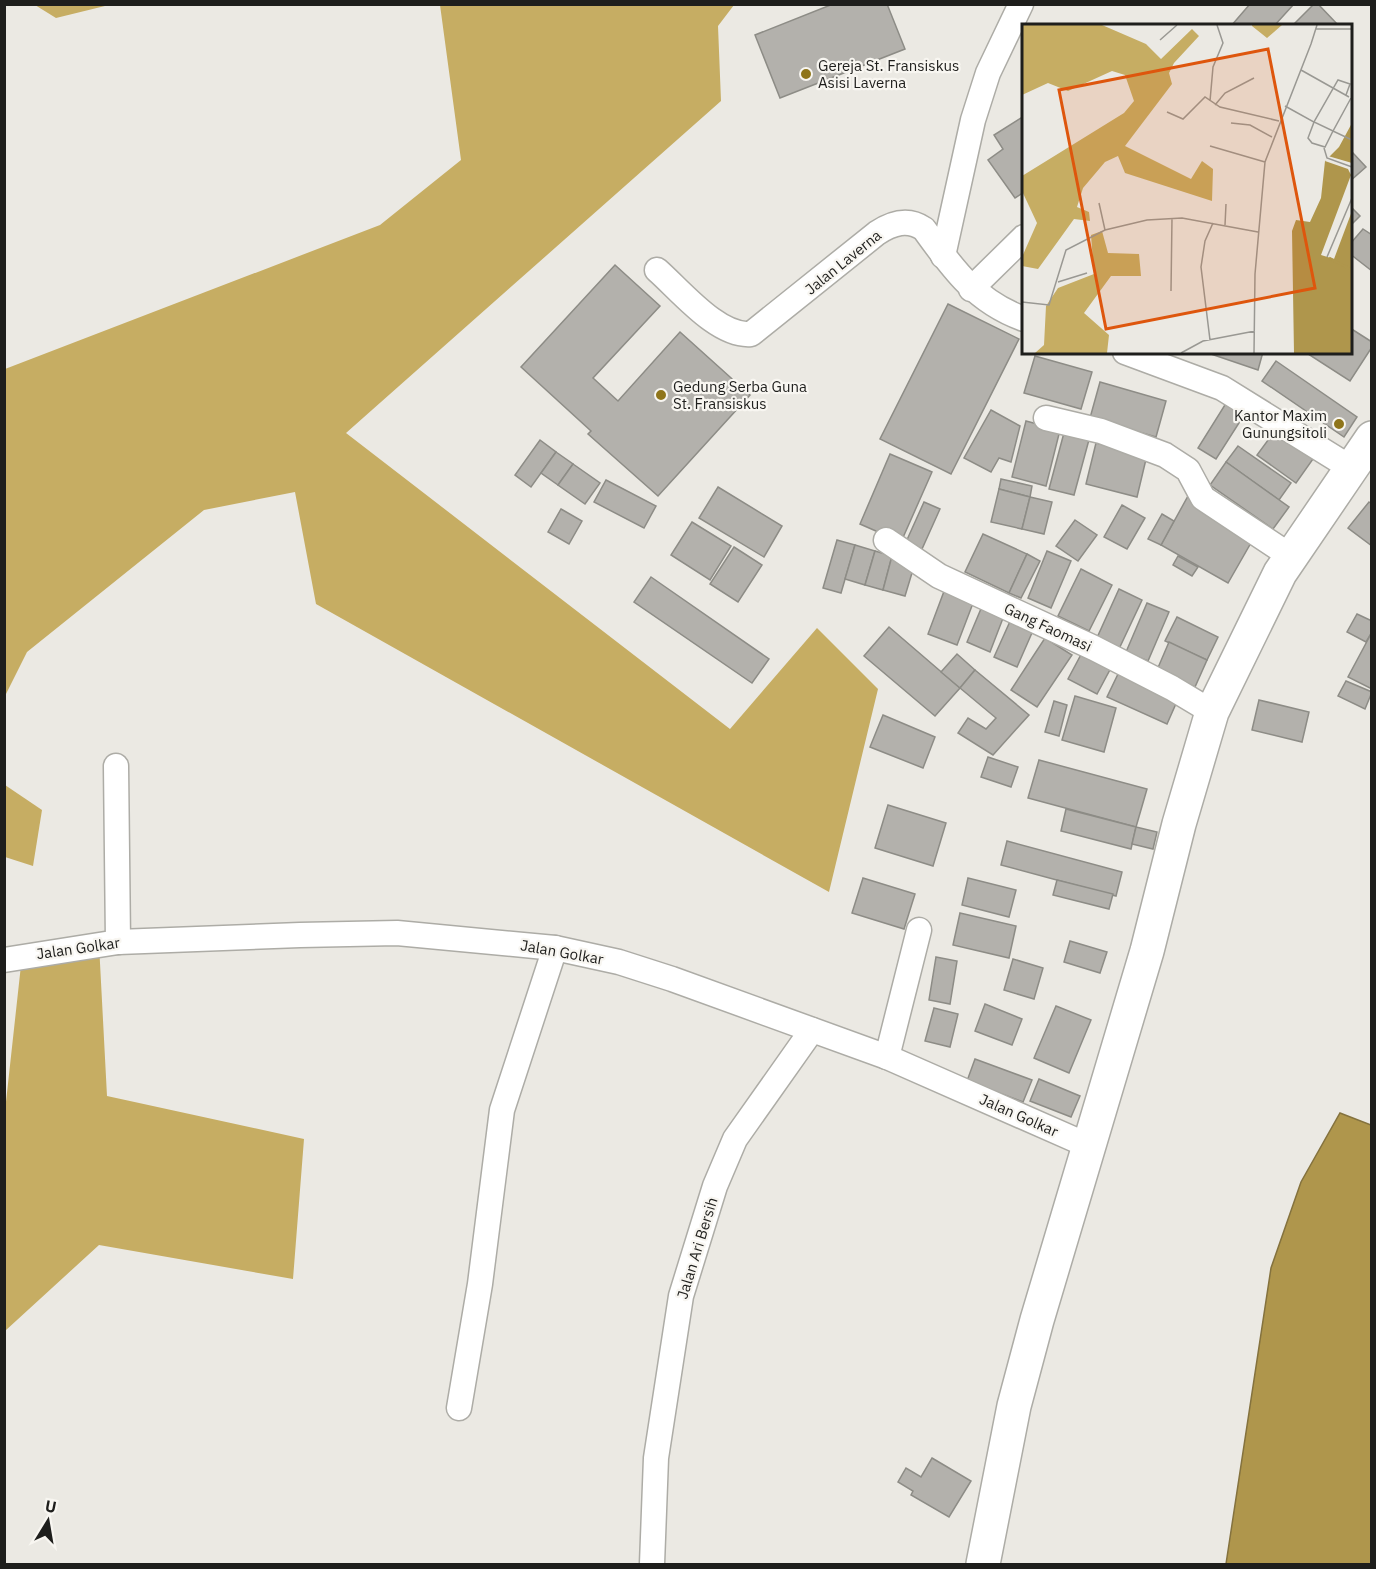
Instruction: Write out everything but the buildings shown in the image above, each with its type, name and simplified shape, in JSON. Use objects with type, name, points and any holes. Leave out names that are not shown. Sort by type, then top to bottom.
[{"type":"highway","points":[[983,1564],[1014,1406],[1087,1145],[1147,951],[1179,824],[1212,712],[1255,621],[1292,557],[1371,438]]},
{"type":"street","points":[[943,256],[973,120],[988,73],[1021,4]]},
{"type":"street","name":"Jalan Laverna","points":[[657,270],[721,327],[743,335],[758,329],[839,262],[892,225],[908,223],[919,225],[971,289],[995,307],[1022,319]]},
{"type":"street","points":[[971,289],[1022,238]]},
{"type":"street","points":[[1130,354],[1222,388],[1351,468]]},
{"type":"street","points":[[1046,418],[1101,431],[1165,455],[1188,471],[1203,498],[1292,557]]},
{"type":"street","name":"Gang Faomasi","points":[[886,540],[939,576],[1094,648],[1173,688],[1212,712]]},
{"type":"street","points":[[116,766],[118,942]]},
{"type":"street","points":[[887,1057],[919,930]]},
{"type":"street","name":"Jalan Golkar","points":[[4,960],[118,942],[161,938],[397,933],[555,948],[630,965],[887,1057],[1087,1145]]},
{"type":"street","points":[[459,1408],[480,1284],[502,1110],[555,948]]},
{"type":"street","name":"Jalan Ari Bersih","points":[[652,1564],[656,1458],[681,1296],[715,1186],[735,1138],[812,1030]]},
{"type":"shaded area","points":[[35,5],[109,5],[56,18]]},
{"type":"shaded area","points":[[440,5],[734,5],[718,26],[721,101],[346,433],[730,729],[817,628],[878,689],[829,892],[316,604],[295,492],[204,510],[27,652],[5,696],[5,369],[380,225],[461,160]]},
{"type":"shaded area","points":[[5,785],[42,810],[33,866],[5,857]]},
{"type":"shaded area","points":[[99,944],[107,1096],[304,1139],[293,1279],[99,1245],[5,1331],[4,1120],[22,956]]},
{"type":"shaded area","points":[[1340,1113],[1371,1125],[1371,1564],[1226,1564],[1271,1268],[1301,1182]]},
{"type":"place","name":"Gereja St. Fransiskus Asisi Laverna","points":[[806,74]]},
{"type":"place","name":"Gedung Serba Guna St. Fransiskus","points":[[661,395]]},
{"type":"place","name":"Kantor Maxim Gunungsitoli","points":[[1339,424]]}]
